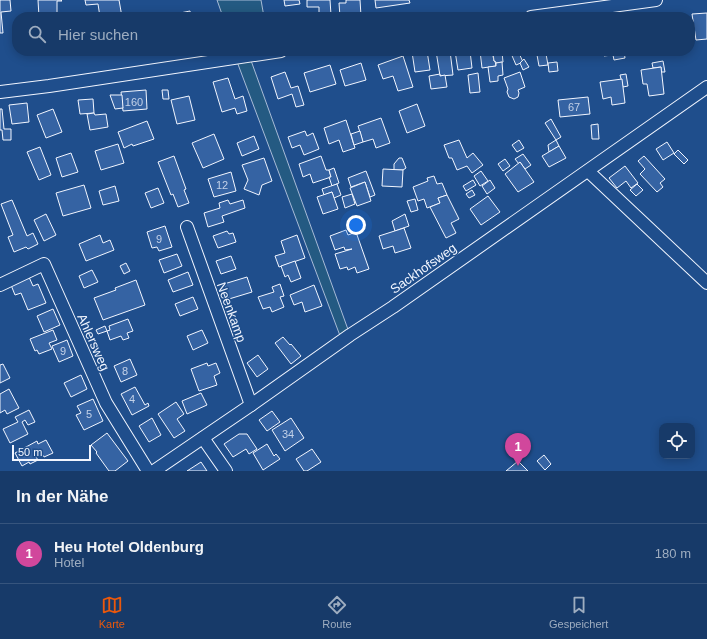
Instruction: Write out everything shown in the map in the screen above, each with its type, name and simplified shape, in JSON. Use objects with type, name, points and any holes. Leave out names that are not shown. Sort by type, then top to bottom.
[{"type":"street","points":[[568,12],[656,0]]},
{"type":"street","points":[[0,92],[249,56]]},
{"type":"street","name":"Sackhofsweg","points":[[154,471],[707,87]]},
{"type":"street","points":[[588,171],[707,283]]},
{"type":"street","name":"Neenkamp","points":[[187,227],[250,405]]},
{"type":"street","name":"Ahlersweg","points":[[0,285],[44,264],[106,403],[148,471]]},
{"type":"street","points":[[203,438],[226,471]]},
{"type":"shaded area","points":[[217,0],[261,0],[263,12],[221,12]]},
{"type":"shaded area","points":[[235,56],[249,56],[350,335],[342,341]]},
{"type":"building","points":[[0,0],[10,0],[11,11],[1,12],[3,33],[0,33]]},
{"type":"building","points":[[38,0],[62,1],[57,1],[57,12],[39,12]]},
{"type":"building","points":[[85,0],[119,0],[121,12],[99,12],[98,4],[86,5]]},
{"type":"building","points":[[284,0],[299,0],[300,4],[285,6]]},
{"type":"building","points":[[307,0],[330,0],[331,12],[319,12],[319,7],[307,7]]},
{"type":"building","points":[[346,0],[360,0],[361,12],[340,12],[339,3],[346,3]]},
{"type":"building","points":[[375,0],[409,0],[410,3],[376,8]]},
{"type":"building","points":[[707,13],[707,39],[696,40],[695,14]]},
{"type":"building","points":[[403,56],[413,87],[398,91],[393,76],[383,79],[378,65]]},
{"type":"building","points":[[413,56],[428,56],[430,70],[415,72]]},
{"type":"building","points":[[437,56],[451,56],[453,75],[440,76]]},
{"type":"building","points":[[456,56],[471,56],[472,68],[458,70]]},
{"type":"building","points":[[481,56],[493,56],[496,66],[482,68]]},
{"type":"building","points":[[493,56],[502,56],[503,62],[496,63]]},
{"type":"building","points":[[512,56],[520,56],[523,62],[516,65]]},
{"type":"building","points":[[537,56],[546,56],[548,65],[539,66]]},
{"type":"building","points":[[613,56],[625,56],[625,58],[614,60]]},
{"type":"building","points":[[524,59],[529,67],[523,70],[520,63]]},
{"type":"building","points":[[663,61],[665,72],[661,72],[661,67],[653,68],[652,63]]},
{"type":"building","points":[[502,62],[503,75],[498,76],[498,81],[490,82],[488,67],[496,66],[496,63]]},
{"type":"building","points":[[557,62],[558,71],[549,72],[548,63]]},
{"type":"building","points":[[361,63],[366,80],[345,86],[340,70]]},
{"type":"building","points":[[330,65],[336,84],[310,92],[304,73]]},
{"type":"building","points":[[661,67],[664,94],[649,96],[647,84],[643,84],[641,70]]},
{"type":"building","points":[[285,72],[291,88],[298,86],[304,105],[296,107],[292,94],[278,99],[271,77]]},
{"type":"building","points":[[520,72],[525,87],[518,90],[518,97],[514,99],[509,97],[504,78]]},
{"type":"building","points":[[478,73],[480,92],[470,93],[468,75]]},
{"type":"building","points":[[440,74],[440,76],[445,75],[447,87],[431,89],[429,76]]},
{"type":"building","points":[[626,74],[628,86],[623,87],[620,75]]},
{"type":"building","points":[[228,78],[235,99],[243,96],[247,111],[237,114],[235,108],[222,112],[213,82]]},
{"type":"building","points":[[622,79],[625,103],[612,105],[611,97],[603,99],[600,82]]},
{"type":"building","points":[[146,90],[147,109],[123,111],[121,92]]},
{"type":"building","points":[[162,90],[168,90],[169,99],[163,99]]},
{"type":"building","points":[[110,95],[122,95],[123,108],[115,109]]},
{"type":"building","points":[[189,96],[195,120],[177,124],[171,100]]},
{"type":"building","points":[[588,97],[590,114],[560,117],[558,100]]},
{"type":"building","points":[[93,99],[94,113],[80,114],[78,100]]},
{"type":"building","points":[[27,103],[29,122],[12,124],[9,105]]},
{"type":"building","points":[[417,104],[425,126],[407,133],[399,111]]},
{"type":"building","points":[[0,109],[2,109],[4,129],[11,129],[11,140],[3,140],[2,130],[0,130]]},
{"type":"building","points":[[53,109],[62,132],[46,138],[37,115]]},
{"type":"building","points":[[94,113],[95,115],[106,114],[108,127],[90,130],[87,114]]},
{"type":"building","points":[[381,118],[390,143],[376,148],[373,139],[363,142],[358,126]]},
{"type":"building","points":[[551,119],[561,137],[556,140],[545,123]]},
{"type":"building","points":[[346,120],[355,148],[343,152],[339,140],[329,144],[324,128]]},
{"type":"building","points":[[147,121],[154,139],[133,146],[132,144],[124,148],[118,132]]},
{"type":"building","points":[[598,124],[599,139],[592,139],[591,125]]},
{"type":"building","points":[[305,131],[307,136],[313,133],[319,149],[304,155],[300,145],[292,148],[288,137]]},
{"type":"building","points":[[360,131],[363,142],[354,145],[351,134]]},
{"type":"building","points":[[214,134],[224,159],[203,168],[192,143]]},
{"type":"building","points":[[254,136],[259,149],[242,156],[237,143]]},
{"type":"building","points":[[459,140],[467,158],[473,153],[483,165],[472,173],[467,166],[457,170],[452,158],[449,158],[444,145]]},
{"type":"building","points":[[519,140],[524,148],[517,152],[512,145]]},
{"type":"building","points":[[556,140],[559,146],[549,152],[548,145]]},
{"type":"building","points":[[667,142],[674,153],[663,160],[656,149]]},
{"type":"building","points":[[118,144],[124,163],[101,170],[95,151]]},
{"type":"building","points":[[559,146],[566,158],[549,167],[542,156]]},
{"type":"building","points":[[40,147],[51,175],[39,180],[27,152]]},
{"type":"building","points":[[678,150],[688,160],[684,164],[674,154]]},
{"type":"building","points":[[71,153],[78,172],[62,177],[56,158]]},
{"type":"building","points":[[523,154],[531,165],[525,169],[520,162],[519,164],[515,159]]},
{"type":"building","points":[[174,156],[186,189],[184,190],[189,203],[178,207],[173,194],[171,195],[158,162]]},
{"type":"building","points":[[321,156],[326,170],[329,170],[331,177],[313,183],[310,174],[303,177],[299,164]]},
{"type":"building","points":[[644,156],[665,179],[660,183],[663,187],[657,192],[640,174],[645,169],[638,161]]},
{"type":"building","points":[[264,158],[272,181],[262,185],[259,195],[244,189],[248,180],[242,165]]},
{"type":"building","points":[[399,158],[402,158],[406,168],[403,170],[394,170],[394,164]]},
{"type":"building","points":[[505,159],[510,166],[503,171],[498,164]]},
{"type":"building","points":[[520,162],[534,182],[518,192],[505,174]]},
{"type":"building","points":[[625,166],[638,183],[631,188],[626,181],[617,188],[609,178]]},
{"type":"building","points":[[334,168],[339,183],[332,186],[329,177],[331,177],[329,170]]},
{"type":"building","points":[[383,169],[403,170],[402,187],[382,186]]},
{"type":"building","points":[[366,171],[375,195],[370,197],[365,182],[351,187],[348,178]]},
{"type":"building","points":[[481,171],[488,181],[480,186],[474,176]]},
{"type":"building","points":[[231,172],[236,191],[214,197],[208,179]]},
{"type":"building","points":[[434,176],[437,184],[442,183],[447,195],[438,198],[440,203],[427,208],[424,199],[418,201],[413,187],[428,181],[427,178]]},
{"type":"building","points":[[473,180],[476,185],[466,191],[463,186]]},
{"type":"building","points":[[490,180],[495,188],[487,194],[482,186]]},
{"type":"building","points":[[365,182],[371,201],[357,206],[350,188]]},
{"type":"building","points":[[337,184],[341,195],[334,198],[332,192],[324,195],[322,189]]},
{"type":"building","points":[[637,184],[643,190],[636,196],[630,190]]},
{"type":"building","points":[[84,185],[91,208],[63,216],[56,193]]},
{"type":"building","points":[[115,186],[119,201],[103,205],[99,191]]},
{"type":"building","points":[[158,188],[164,203],[151,208],[145,193]]},
{"type":"building","points":[[472,190],[475,195],[469,198],[466,194]]},
{"type":"building","points":[[332,192],[338,209],[323,214],[317,197]]},
{"type":"building","points":[[352,194],[355,204],[345,208],[342,197]]},
{"type":"building","points":[[447,195],[459,219],[451,223],[456,233],[446,238],[430,207],[440,203],[438,198]]},
{"type":"building","points":[[488,196],[500,212],[481,225],[470,209]]},
{"type":"building","points":[[415,199],[418,210],[411,212],[407,201]]},
{"type":"building","points":[[12,200],[27,236],[33,233],[38,244],[28,249],[26,247],[14,252],[8,237],[13,235],[1,204]]},
{"type":"building","points":[[228,200],[230,204],[243,200],[245,208],[222,216],[224,222],[208,227],[204,213],[220,208],[219,203]]},
{"type":"building","points":[[46,214],[56,235],[44,241],[34,220]]},
{"type":"building","points":[[405,214],[409,226],[395,231],[392,221]]},
{"type":"building","points":[[165,226],[172,247],[159,251],[157,247],[152,248],[147,232]]},
{"type":"building","points":[[404,228],[411,248],[395,253],[393,246],[383,249],[379,236]]},
{"type":"building","points":[[346,230],[348,235],[356,232],[369,269],[357,273],[355,267],[348,270],[347,267],[340,269],[335,254],[352,249],[345,250],[344,247],[335,250],[330,236]]},
{"type":"building","points":[[227,231],[229,234],[233,233],[236,242],[218,248],[213,236]]},
{"type":"building","points":[[100,235],[103,243],[110,240],[114,250],[86,261],[79,244]]},
{"type":"building","points":[[297,235],[305,258],[279,267],[275,256],[285,253],[281,241]]},
{"type":"building","points":[[177,254],[182,266],[164,273],[159,260]]},
{"type":"building","points":[[231,256],[236,269],[221,274],[216,261]]},
{"type":"building","points":[[295,261],[301,278],[291,282],[288,275],[285,277],[281,266]]},
{"type":"building","points":[[126,263],[130,271],[124,274],[120,266]]},
{"type":"building","points":[[92,270],[98,282],[84,288],[79,276]]},
{"type":"building","points":[[188,272],[193,285],[173,292],[168,280]]},
{"type":"building","points":[[29,277],[33,286],[38,284],[46,303],[28,310],[21,293],[15,295],[11,285]]},
{"type":"building","points":[[247,277],[252,292],[229,299],[224,284]]},
{"type":"building","points":[[136,280],[145,305],[103,320],[94,298],[116,290],[115,288]]},
{"type":"building","points":[[280,284],[284,296],[280,297],[284,307],[272,312],[270,307],[263,309],[258,297],[274,292],[272,287]]},
{"type":"building","points":[[314,285],[322,306],[305,312],[302,302],[294,305],[290,295]]},
{"type":"building","points":[[193,297],[198,309],[180,316],[175,304]]},
{"type":"building","points":[[53,309],[60,325],[44,332],[37,316]]},
{"type":"building","points":[[128,319],[133,331],[127,333],[129,338],[123,340],[121,336],[110,340],[107,331],[110,330],[109,326]]},
{"type":"building","points":[[105,326],[107,331],[98,334],[96,330]]},
{"type":"building","points":[[53,330],[57,340],[49,343],[52,349],[39,354],[37,350],[35,351],[30,339]]},
{"type":"building","points":[[202,330],[208,343],[193,350],[187,336]]},
{"type":"building","points":[[283,337],[301,356],[291,364],[275,343]]},
{"type":"building","points":[[67,340],[73,356],[59,362],[52,346]]},
{"type":"building","points":[[258,355],[268,369],[257,377],[247,363]]},
{"type":"building","points":[[130,359],[137,375],[121,382],[114,366]]},
{"type":"building","points":[[207,363],[208,366],[216,363],[220,373],[214,376],[217,385],[199,391],[191,369]]},
{"type":"building","points":[[3,364],[10,378],[0,383],[0,365]]},
{"type":"building","points":[[81,375],[87,389],[71,397],[64,383]]},
{"type":"building","points":[[135,387],[145,405],[148,403],[149,406],[132,415],[121,394]]},
{"type":"building","points":[[9,389],[19,408],[7,414],[5,410],[0,413],[0,394]]},
{"type":"building","points":[[201,393],[207,405],[187,414],[182,401]]},
{"type":"building","points":[[93,399],[103,421],[84,430],[76,415],[81,413],[77,406]]},
{"type":"building","points":[[176,402],[184,414],[177,419],[185,431],[174,438],[158,414]]},
{"type":"building","points":[[29,410],[35,422],[28,425],[25,420],[22,422],[28,434],[10,443],[3,429],[18,422],[15,417]]},
{"type":"building","points":[[272,411],[280,422],[267,431],[259,420]]},
{"type":"building","points":[[152,418],[161,435],[149,442],[139,426]]},
{"type":"building","points":[[291,418],[304,438],[285,451],[272,430]]},
{"type":"building","points":[[107,433],[128,461],[115,471],[109,471],[91,445]]},
{"type":"building","points":[[239,434],[247,434],[257,449],[249,454],[246,449],[233,457],[224,444]]},
{"type":"building","points":[[46,440],[53,453],[44,457],[42,454],[36,457],[38,460],[30,464],[29,462],[22,466],[15,453],[37,441],[38,444]]},
{"type":"building","points":[[267,444],[274,456],[276,454],[280,459],[263,470],[253,453]]},
{"type":"building","points":[[312,449],[321,462],[307,471],[304,471],[296,459]]},
{"type":"building","points":[[544,455],[551,464],[545,470],[537,461]]},
{"type":"building","points":[[518,461],[528,471],[506,471]]},
{"type":"building","points":[[201,462],[207,471],[187,471]]},
{"type":"place","name":"Heu Hotel Oldenburg","points":[[518,466]]}]
